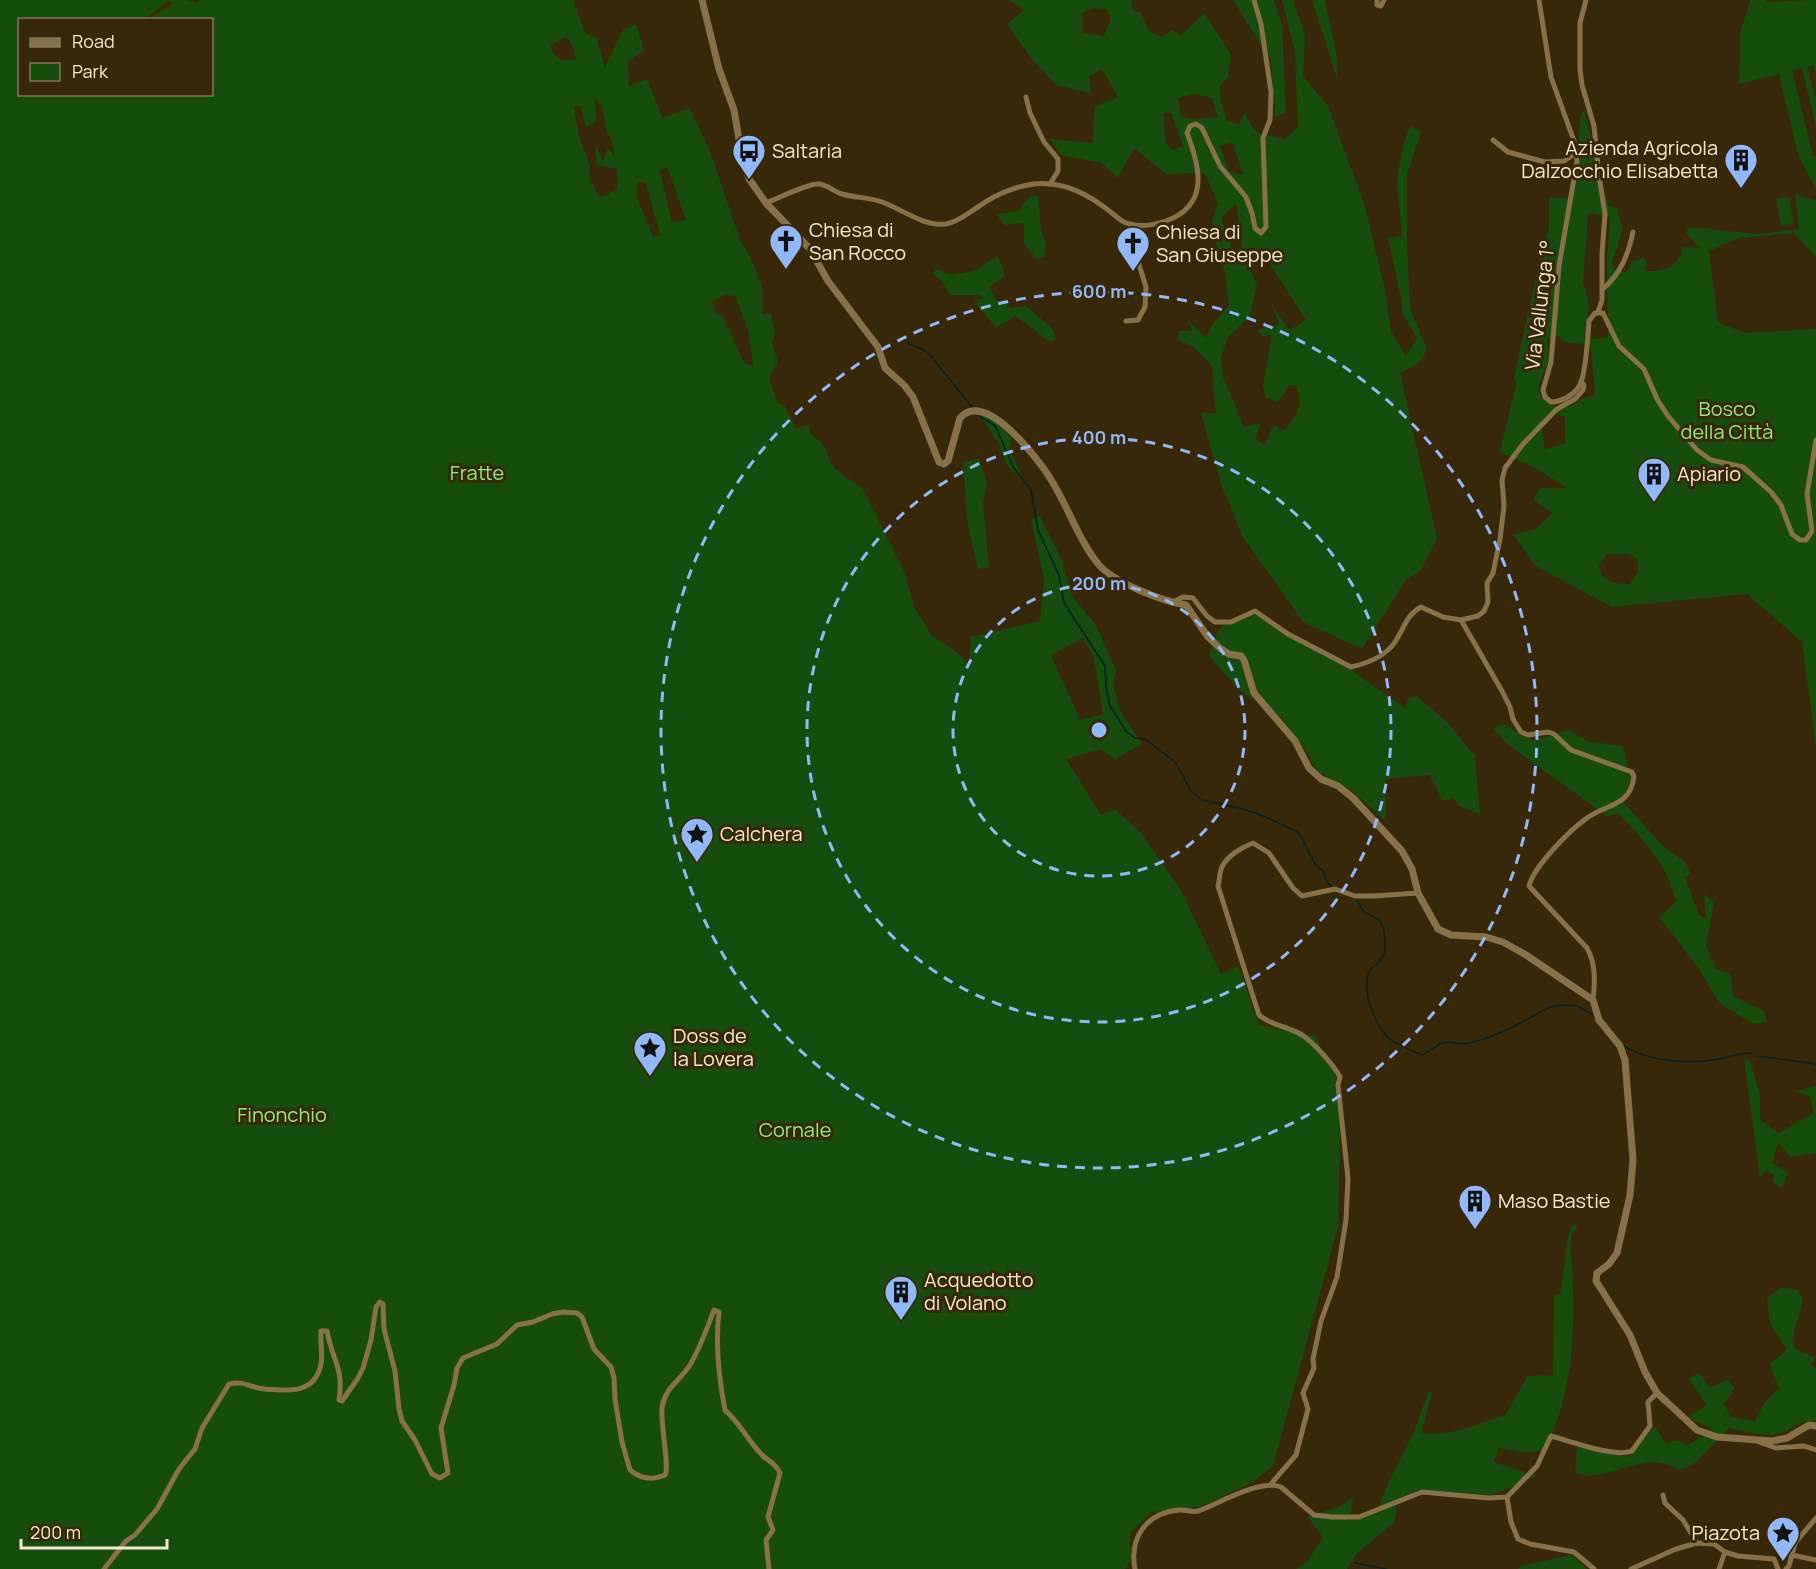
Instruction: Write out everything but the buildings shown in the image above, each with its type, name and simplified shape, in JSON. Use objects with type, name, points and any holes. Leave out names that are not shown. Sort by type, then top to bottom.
[{"type":"street","points":[[702,0],[719,69],[734,110],[749,179],[767,206],[810,249],[828,281],[878,347],[885,368],[904,385],[913,397],[939,462],[944,464],[948,461],[960,418],[967,411],[978,410],[998,420],[1045,470],[1099,564],[1115,578],[1173,602],[1186,605],[1208,637],[1229,654],[1241,656],[1254,693],[1294,741],[1309,768],[1321,779],[1338,786],[1353,798],[1402,851],[1412,869],[1418,893],[1438,929],[1452,934],[1486,937],[1503,942],[1593,1000]]},
{"type":"street","points":[[767,206],[816,184],[822,184],[839,194],[882,202],[912,216],[943,224],[965,216],[1002,192],[1050,184],[1074,188],[1104,206],[1119,219],[1131,224],[1153,225],[1184,212],[1195,199],[1197,164],[1187,133],[1190,126],[1196,124],[1202,128],[1220,166],[1246,197],[1255,228],[1261,233],[1266,227],[1263,138],[1270,120],[1271,92],[1261,24],[1254,0]]},
{"type":"street","points":[[1377,0],[1377,5],[1381,6],[1384,0]]},
{"type":"street","name":"Via Vallunga 1°","points":[[1539,0],[1551,77],[1574,141],[1576,153],[1575,180],[1559,266],[1551,362],[1543,390],[1548,400],[1556,402],[1572,394],[1581,381]]},
{"type":"street","points":[[1173,602],[1183,597],[1193,598],[1207,616],[1215,622],[1231,622],[1255,611],[1288,634],[1351,667],[1368,663],[1392,647],[1412,612],[1421,607],[1443,617],[1461,620],[1478,616],[1486,608],[1487,583],[1493,573],[1500,539],[1504,506],[1502,480],[1504,468],[1517,450],[1557,409],[1583,390],[1584,385],[1581,381],[1589,321],[1598,312],[1602,300],[1605,214],[1594,126],[1582,85],[1580,69],[1580,23],[1586,0]]},
{"type":"street","points":[[1026,97],[1030,113],[1044,142],[1058,159],[1058,171],[1050,184]]},
{"type":"street","points":[[1493,140],[1508,152],[1545,162],[1564,161],[1576,153]]},
{"type":"street","points":[[1126,321],[1138,320],[1145,307],[1146,297],[1144,278],[1132,242],[1131,224]]},
{"type":"street","points":[[1603,289],[1617,277],[1629,249],[1633,232]]},
{"type":"street","points":[[1598,312],[1603,313],[1619,346],[1644,369],[1657,399],[1668,416],[1697,450],[1711,459],[1743,467],[1781,505],[1792,534],[1800,540],[1806,540],[1812,531],[1808,494],[1816,440]]},
{"type":"street","points":[[1461,620],[1498,683],[1521,732],[1528,735],[1548,732],[1554,734],[1571,750],[1632,772],[1634,777],[1629,791],[1618,804],[1586,818],[1547,855],[1529,886],[1587,948],[1592,957],[1593,1000],[1599,1020],[1623,1052],[1633,1160],[1630,1195],[1617,1253],[1597,1273],[1596,1281],[1630,1335],[1645,1372],[1657,1393],[1690,1424],[1717,1437],[1773,1441],[1787,1438],[1809,1425],[1816,1426]]},
{"type":"street","points":[[1270,1485],[1296,1455],[1308,1409],[1303,1393],[1314,1368],[1313,1359],[1321,1321],[1340,1263],[1346,1220],[1348,1178],[1338,1085],[1340,1077],[1336,1069],[1309,1041],[1289,1029],[1268,1023],[1259,1015],[1218,886],[1220,870],[1222,865],[1242,846],[1253,843],[1269,853],[1293,888],[1302,896],[1335,890],[1355,896],[1418,893]]},
{"type":"street","points":[[104,1569],[126,1541],[135,1535],[158,1509],[179,1469],[195,1449],[202,1428],[229,1384],[239,1382],[264,1389],[286,1390],[297,1390],[308,1386],[321,1365],[321,1331],[327,1331],[341,1376],[339,1400],[342,1401],[363,1368],[371,1340],[376,1307],[380,1302],[383,1304],[384,1329],[395,1371],[402,1421],[415,1440],[432,1474],[440,1478],[448,1473],[441,1428],[457,1368],[464,1358],[497,1344],[517,1324],[533,1322],[563,1312],[577,1313],[582,1317],[594,1349],[611,1366],[622,1442],[630,1470],[645,1479],[657,1479],[665,1475],[667,1468],[662,1409],[666,1395],[688,1369],[714,1310],[719,1312],[717,1330],[719,1365],[725,1410],[737,1421],[752,1444],[765,1458],[777,1466],[780,1473],[768,1517],[772,1530],[766,1540],[769,1569]]},
{"type":"street","points":[[1135,1569],[1133,1558],[1135,1539],[1152,1521],[1167,1512],[1182,1509],[1198,1512],[1222,1500],[1270,1485],[1281,1487],[1314,1515],[1332,1517],[1359,1517],[1422,1492],[1489,1498],[1507,1497],[1537,1466],[1551,1436],[1599,1449],[1624,1453],[1632,1451],[1650,1426],[1648,1402],[1657,1393]]},
{"type":"street","points":[[1753,1439],[1776,1448],[1804,1446],[1816,1450]]},
{"type":"street","points":[[1663,1496],[1665,1503],[1683,1520],[1697,1543]]},
{"type":"street","points":[[1507,1497],[1511,1522],[1518,1539],[1530,1544],[1574,1552],[1594,1569]]},
{"type":"street","points":[[1786,1569],[1795,1543],[1816,1518]]},
{"type":"street","points":[[1631,1569],[1676,1549],[1697,1543],[1714,1544],[1725,1552],[1737,1556],[1774,1559],[1778,1569]]},
{"type":"street","points":[[1719,1569],[1725,1552]]},
{"type":"street","points":[[1792,1555],[1816,1560]]},
{"type":"green space","name":"Finonchio","points":[[0,0],[187,0],[197,3],[200,0],[573,0],[586,34],[596,37],[605,67],[623,30],[636,24],[644,50],[628,62],[629,86],[647,79],[662,118],[690,108],[710,151],[740,240],[762,285],[762,314],[771,314],[775,334],[772,342],[778,362],[769,378],[778,403],[784,405],[796,429],[808,424],[812,435],[822,443],[834,468],[863,489],[904,571],[914,606],[931,635],[955,651],[969,664],[971,637],[1040,621],[1044,579],[1031,520],[1039,515],[1062,561],[1072,596],[1096,625],[1116,670],[1113,684],[1120,711],[1142,744],[1115,759],[1101,749],[1066,759],[1101,815],[1115,809],[1141,833],[1181,890],[1221,974],[1238,966],[1259,1025],[1315,1036],[1336,1076],[1340,1132],[1338,1227],[1273,1466],[1253,1482],[1200,1507],[1152,1512],[1130,1533],[1131,1560],[1125,1569],[0,1569]],"holes":[[[566,37],[577,59],[561,60],[552,52],[551,45]],[[594,98],[602,107],[606,130],[615,156],[608,148],[603,161],[595,144],[597,165],[617,169],[618,188],[605,196],[598,196],[589,177],[590,166],[578,133],[574,106],[581,106],[586,127],[597,120]],[[667,167],[686,220],[672,222],[660,171]],[[638,181],[646,183],[660,235],[653,236],[636,196]],[[725,295],[735,296],[749,333],[753,365],[745,364],[723,317],[716,313],[711,302]],[[1083,638],[1094,658],[1103,714],[1080,720],[1051,655]]]},
{"type":"green space","points":[[1009,0],[1131,0],[1133,11],[1140,12],[1149,31],[1162,37],[1173,30],[1181,36],[1204,13],[1232,56],[1228,77],[1220,86],[1221,102],[1227,121],[1239,124],[1245,112],[1252,126],[1259,133],[1285,139],[1298,128],[1295,52],[1282,0],[1293,0],[1305,35],[1303,76],[1328,106],[1364,203],[1384,285],[1391,331],[1406,356],[1417,338],[1402,312],[1388,238],[1402,236],[1397,179],[1403,146],[1410,126],[1421,132],[1407,174],[1407,237],[1410,308],[1427,350],[1419,363],[1400,373],[1437,538],[1421,570],[1406,580],[1362,649],[1303,622],[1243,537],[1222,487],[1201,413],[1216,413],[1212,366],[1192,346],[1178,340],[1179,331],[1192,331],[1188,320],[1206,338],[1213,324],[1229,305],[1225,272],[1213,233],[1212,221],[1218,204],[1205,173],[1166,174],[1134,148],[1118,178],[1101,163],[1061,155],[1050,139],[1093,143],[1095,106],[1118,97],[1102,69],[1089,77],[1091,93],[1056,85],[1031,58],[1007,24],[1025,10]],"holes":[[[1094,8],[1107,9],[1111,18],[1104,36],[1082,33],[1082,13]],[[1196,94],[1212,98],[1218,117],[1191,119],[1181,116],[1178,98]],[[1163,113],[1171,113],[1183,146],[1172,150],[1166,143]],[[1232,142],[1242,175],[1229,171],[1220,146]],[[1236,203],[1242,246],[1233,251],[1221,218]],[[1253,256],[1266,258],[1306,320],[1290,330],[1272,306],[1279,324],[1258,330],[1262,337],[1272,335],[1263,385],[1265,397],[1278,402],[1289,385],[1296,386],[1299,399],[1298,411],[1292,421],[1282,431],[1275,425],[1265,445],[1255,439],[1261,423],[1244,427],[1223,377],[1221,359],[1227,338],[1250,316],[1257,285],[1248,264]]]},
{"type":"green space","points":[[1233,0],[1274,0],[1282,25],[1286,113],[1275,117],[1271,61]]},
{"type":"green space","points":[[1312,0],[1325,0],[1337,57],[1337,78]]},
{"type":"green space","points":[[1750,0],[1766,0],[1767,2],[1816,0],[1816,76],[1813,65],[1807,67],[1816,99],[1816,126],[1802,68],[1792,70],[1813,156],[1816,156],[1816,190],[1798,155],[1779,74],[1739,84],[1740,34]]},
{"type":"green space","name":"Bosco della Città","points":[[1584,109],[1608,205],[1617,209],[1623,229],[1612,262],[1615,269],[1627,273],[1632,262],[1644,257],[1647,263],[1645,271],[1670,267],[1678,259],[1683,247],[1700,248],[1686,233],[1689,227],[1757,234],[1799,229],[1795,194],[1816,201],[1816,257],[1794,233],[1738,238],[1709,251],[1718,322],[1744,333],[1816,329],[1816,746],[1802,642],[1747,594],[1612,607],[1536,566],[1513,535],[1536,529],[1553,513],[1533,500],[1540,488],[1567,488],[1534,467],[1500,452],[1516,385],[1514,377],[1543,245],[1549,229],[1549,197],[1572,199],[1578,161],[1580,119]],"holes":[[[1588,213],[1610,217],[1607,260],[1608,337],[1584,340],[1589,305],[1583,282]],[[1559,336],[1565,342],[1591,345],[1595,395],[1581,399],[1570,407],[1553,406],[1541,398],[1538,387],[1548,361],[1548,338]],[[1551,412],[1565,417],[1565,443],[1545,450],[1541,422]],[[1607,554],[1629,554],[1637,559],[1639,571],[1630,584],[1613,583],[1602,576],[1599,566]]]},
{"type":"green space","points":[[1032,195],[1038,196],[1041,230],[1046,242],[1044,257],[1036,259],[1024,243],[1024,223],[1005,225],[996,214],[1019,211]]},
{"type":"green space","points":[[1789,197],[1794,223],[1781,226],[1776,199]]},
{"type":"green space","points":[[998,256],[1005,276],[989,287],[997,301],[1005,301],[1010,308],[1026,306],[1051,327],[1057,338],[1050,342],[1016,316],[996,328],[974,301],[984,298],[978,295],[950,295],[944,283],[932,273],[937,269],[951,275],[974,271]]},
{"type":"green space","points":[[982,414],[995,420],[1012,439],[1009,448],[1021,475],[1018,476],[1008,466],[998,442],[979,415]]},
{"type":"green space","points":[[979,459],[987,483],[983,504],[989,568],[978,569],[968,526],[963,462]]},
{"type":"green space","points":[[1250,612],[1354,672],[1405,708],[1409,698],[1417,696],[1447,722],[1475,756],[1480,814],[1459,806],[1454,798],[1443,801],[1430,775],[1385,779],[1386,821],[1351,790],[1317,771],[1307,752],[1280,716],[1239,690],[1209,656],[1215,638],[1222,627],[1232,619]]},
{"type":"green space","points":[[1503,724],[1533,741],[1568,730],[1590,742],[1623,746],[1631,779],[1622,801],[1664,847],[1684,861],[1691,874],[1685,877],[1699,915],[1706,918],[1704,894],[1714,902],[1706,946],[1716,969],[1731,975],[1733,996],[1764,1011],[1767,1022],[1754,1024],[1720,1004],[1699,969],[1660,918],[1676,901],[1661,864],[1637,833],[1618,813],[1607,816],[1508,745],[1493,728]]},
{"type":"green space","points":[[1744,1058],[1750,1061],[1760,1096],[1760,1120],[1779,1133],[1814,1113],[1810,1097],[1796,1091],[1816,1086],[1816,1153],[1790,1157],[1778,1142],[1772,1163],[1788,1172],[1782,1188],[1773,1182],[1774,1174],[1765,1171],[1760,1178]]},
{"type":"green space","points":[[1574,1224],[1578,1226],[1572,1234],[1570,1244],[1573,1333],[1568,1378],[1557,1421],[1543,1451],[1523,1452],[1499,1448],[1494,1462],[1537,1476],[1493,1495],[1419,1490],[1398,1500],[1394,1523],[1357,1553],[1347,1569],[1296,1569],[1306,1563],[1323,1538],[1308,1517],[1339,1507],[1353,1497],[1350,1520],[1378,1509],[1389,1481],[1413,1434],[1429,1391],[1432,1393],[1421,1433],[1443,1433],[1464,1429],[1505,1415],[1528,1376],[1553,1375],[1554,1295],[1560,1294],[1569,1232]]},
{"type":"green space","points":[[1782,1287],[1798,1290],[1803,1301],[1793,1336],[1794,1348],[1815,1358],[1811,1365],[1816,1368],[1816,1421],[1801,1423],[1781,1433],[1768,1435],[1729,1428],[1695,1463],[1679,1470],[1657,1462],[1647,1462],[1594,1475],[1575,1473],[1577,1446],[1628,1457],[1655,1426],[1666,1444],[1677,1440],[1687,1446],[1712,1429],[1688,1417],[1707,1405],[1688,1378],[1699,1373],[1710,1388],[1727,1379],[1735,1388],[1724,1404],[1731,1417],[1755,1421],[1764,1403],[1779,1388],[1769,1364],[1787,1350],[1770,1324],[1767,1298]]},
{"type":"green space","points":[[1572,1555],[1587,1569],[1518,1569],[1520,1566]]},
{"type":"waterway","points":[[909,344],[930,355],[972,407]]},
{"type":"waterway","points":[[981,417],[995,426],[1014,468],[1031,490],[1038,530],[1059,575],[1064,603],[1105,666],[1110,706],[1126,731],[1135,738],[1145,739],[1175,762],[1191,791],[1202,800],[1243,809],[1299,833],[1315,864],[1323,871],[1327,882],[1333,888]]},
{"type":"waterway","points":[[1356,898],[1365,913],[1382,923],[1385,936],[1384,954],[1370,970],[1367,980],[1368,998],[1379,1026],[1390,1039],[1401,1046],[1423,1055],[1441,1043],[1465,1044],[1484,1039],[1509,1029],[1550,1007],[1561,1005],[1577,1006],[1593,1015]]},
{"type":"waterway","points":[[1623,1045],[1654,1058],[1691,1062],[1751,1053]]},
{"type":"waterway","points":[[1758,1056],[1816,1064]]},
{"type":"waterway","points":[[1355,1563],[1386,1569]]},
{"type":"place","name":"Saltaria","points":[[749,180]]},
{"type":"place","name":"Azienda Agricola Dalzocchio Elisabetta","points":[[1741,189]]},
{"type":"place","name":"Chiesa di San Rocco","points":[[786,270]]},
{"type":"place","name":"Chiesa di San Giuseppe","points":[[1133,272]]},
{"type":"place","name":"Apiario","points":[[1654,503]]},
{"type":"place","name":"Calchera","points":[[697,863]]},
{"type":"place","name":"Doss de la Lovera","points":[[650,1077]]},
{"type":"place","name":"Maso Bastie","points":[[1475,1230]]},
{"type":"place","name":"Acquedotto di Volano","points":[[901,1321]]},
{"type":"place","name":"Piazota","points":[[1783,1562]]},
{"type":"park label","name":"Fratte","points":[[477,473]]},
{"type":"park label","name":"Cornale","points":[[795,1130]]}]
